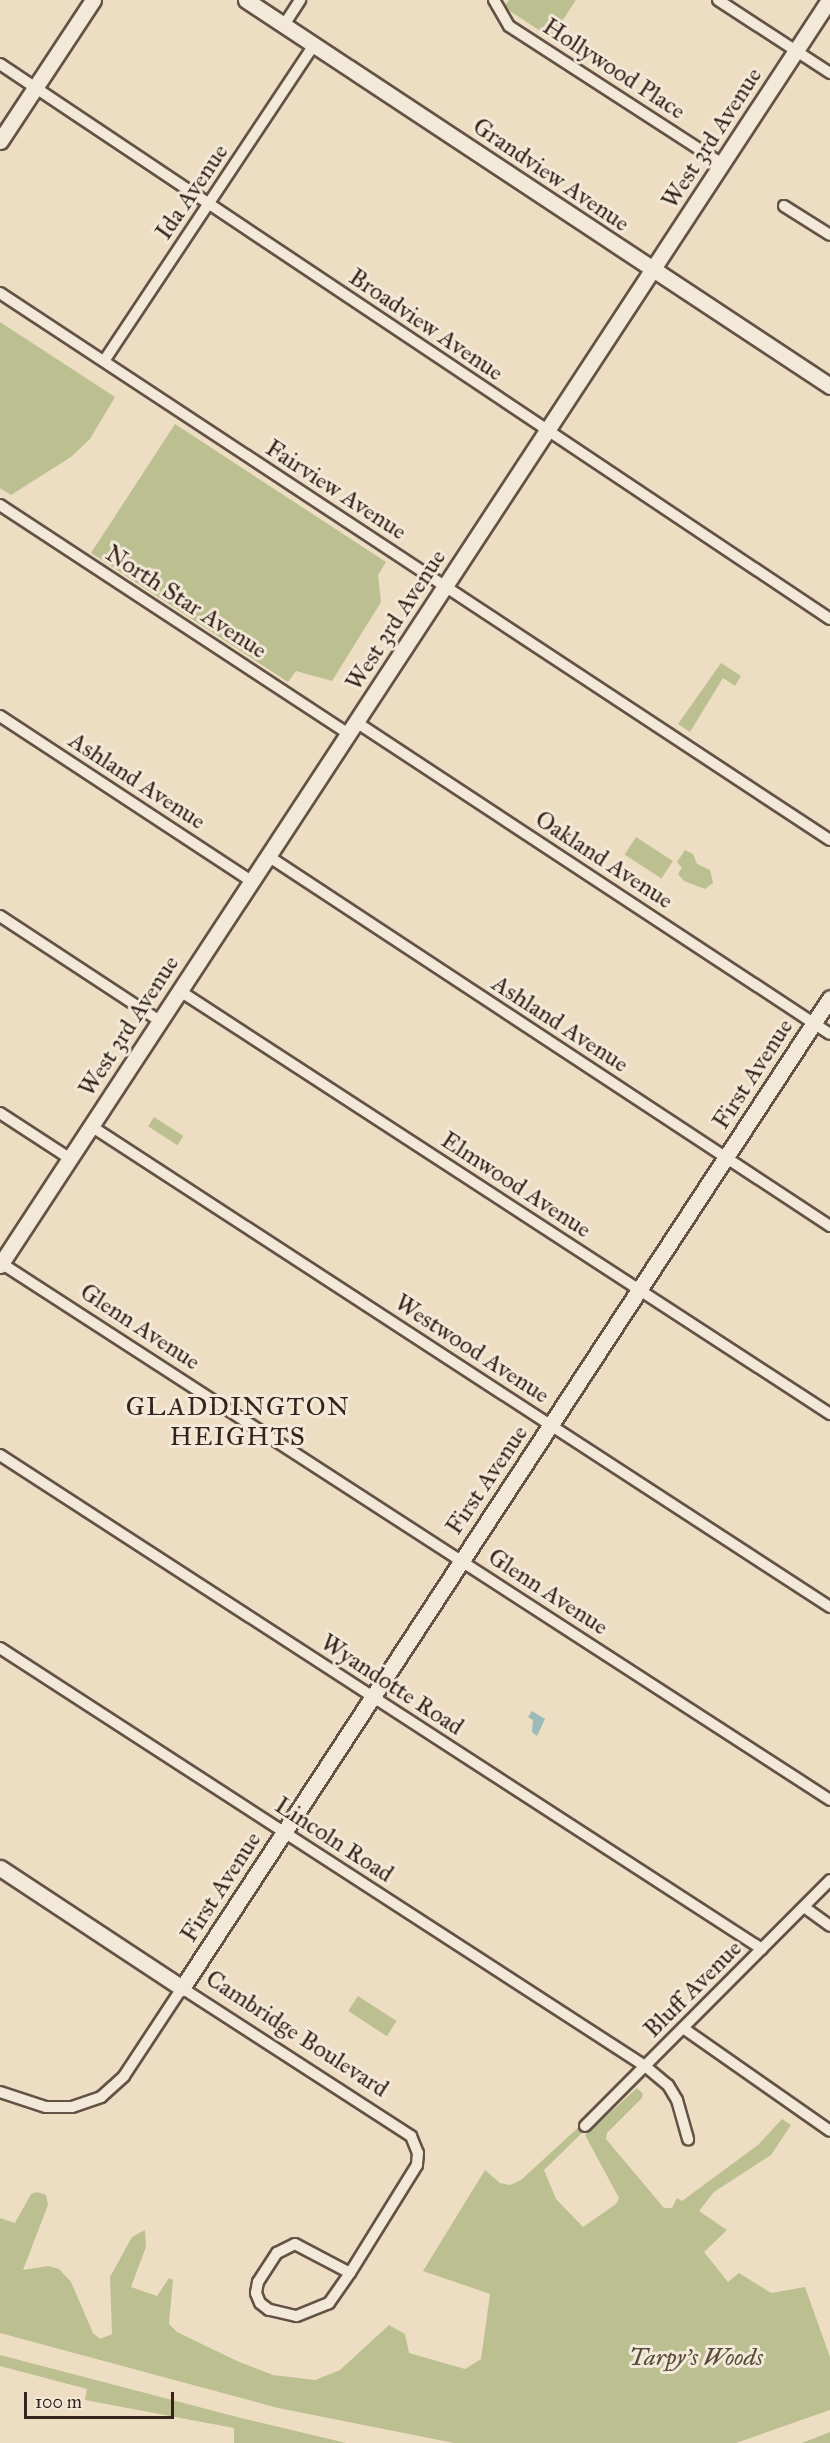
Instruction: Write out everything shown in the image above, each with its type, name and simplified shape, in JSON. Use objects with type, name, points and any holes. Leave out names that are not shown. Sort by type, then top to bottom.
[{"type":"street","points":[[0,141],[93,0]]},
{"type":"street","name":"Grandview Avenue","points":[[246,0],[830,386]]},
{"type":"street","points":[[284,25],[300,0]]},
{"type":"street","name":"Hollywood Place","points":[[494,0],[509,26],[722,164]]},
{"type":"street","points":[[718,0],[830,73]]},
{"type":"street","name":"West 3rd Avenue","points":[[1,1264],[829,0]]},
{"type":"street","name":"Ida Avenue","points":[[104,361],[314,45]]},
{"type":"street","name":"Broadview Avenue","points":[[0,64],[34,89],[830,619]]},
{"type":"street","points":[[784,206],[830,235]]},
{"type":"street","name":"Fairview Avenue","points":[[0,294],[830,840]]},
{"type":"street","name":"North Star Avenue","points":[[0,505],[352,728]]},
{"type":"street","name":"Ashland Avenue","points":[[0,716],[251,881]]},
{"type":"street","name":"Oakland Avenue","points":[[352,728],[830,1034]]},
{"type":"street","name":"Ashland Avenue","points":[[268,856],[830,1226]]},
{"type":"street","points":[[0,916],[160,1021]]},
{"type":"street","name":"Elmwood Avenue","points":[[180,991],[830,1414]]},
{"type":"street","name":"First Avenue","points":[[182,1988],[830,998]]},
{"type":"street","points":[[0,1113],[69,1158]]},
{"type":"street","name":"Westwood Avenue","points":[[91,1126],[830,1607]]},
{"type":"street","name":"Glenn Avenue","points":[[1,1264],[830,1800]]},
{"type":"street","name":"Wyandotte Road","points":[[0,1455],[762,1949]]},
{"type":"street","name":"Lincoln Road","points":[[0,1648],[645,2066],[672,2093],[683,2115],[688,2139]]},
{"type":"street","name":"Cambridge Boulevard","points":[[0,1868],[182,1988],[405,2130],[415,2144],[417,2165],[410,2180],[350,2273]]},
{"type":"street","name":"Bluff Avenue","points":[[585,2126],[830,1880]]},
{"type":"street","points":[[804,1907],[830,1926]]},
{"type":"street","points":[[0,2092],[46,2107],[72,2107],[101,2097],[124,2076],[182,1988]]},
{"type":"street","points":[[683,2028],[830,2131]]},
{"type":"street","points":[[285,2246],[306,2247],[350,2273],[334,2299],[307,2314],[269,2310],[260,2303],[256,2293],[258,2282],[285,2246]]},
{"type":"green space","points":[[509,0],[576,0],[551,38],[504,7]]},
{"type":"green space","points":[[0,322],[115,397],[90,439],[71,457],[11,495],[0,488]]},
{"type":"green space","points":[[175,424],[386,562],[378,575],[381,602],[332,681],[296,671],[288,682],[91,553]]},
{"type":"green space","points":[[721,663],[741,676],[735,686],[723,678],[690,732],[678,724]]},
{"type":"green space","points":[[636,837],[673,861],[661,879],[625,855]]},
{"type":"green space","points":[[685,850],[693,854],[697,864],[710,870],[713,883],[705,889],[684,881],[678,874],[682,868],[677,862]]},
{"type":"green space","points":[[154,1117],[183,1136],[177,1145],[148,1126]]},
{"type":"green space","points":[[358,1996],[397,2021],[387,2036],[348,2011]]},
{"type":"green space","name":"Tarpy's Woods","points":[[637,2088],[643,2094],[642,2098],[607,2133],[606,2139],[664,2208],[672,2208],[677,2198],[682,2201],[758,2145],[782,2119],[791,2125],[771,2155],[714,2192],[699,2211],[727,2230],[704,2252],[728,2282],[739,2273],[771,2293],[805,2287],[830,2357],[830,2410],[736,2443],[454,2443],[278,2408],[0,2333],[0,2218],[15,2223],[31,2194],[37,2192],[46,2195],[48,2205],[23,2270],[48,2266],[59,2269],[71,2282],[93,2333],[100,2339],[112,2334],[110,2277],[132,2237],[145,2230],[146,2247],[131,2287],[157,2296],[169,2278],[173,2280],[169,2324],[177,2332],[237,2361],[273,2375],[315,2380],[340,2370],[389,2325],[405,2334],[409,2353],[465,2369],[481,2359],[490,2294],[423,2271],[485,2170],[500,2183],[510,2185],[521,2180],[582,2124],[587,2128],[544,2170],[556,2199],[583,2227],[616,2204],[619,2198],[585,2135]]},
{"type":"green space","points":[[0,2355],[346,2443],[234,2443],[234,2428],[85,2400],[87,2389],[0,2366]]},
{"type":"green space","points":[[830,2432],[830,2443],[802,2443]]},
{"type":"water","points":[[532,1711],[545,1719],[537,1736],[532,1732],[533,1720],[528,1717]]},
{"type":"district","name":"GLADDINGTON HEIGHTS","points":[[238,1422]]}]
